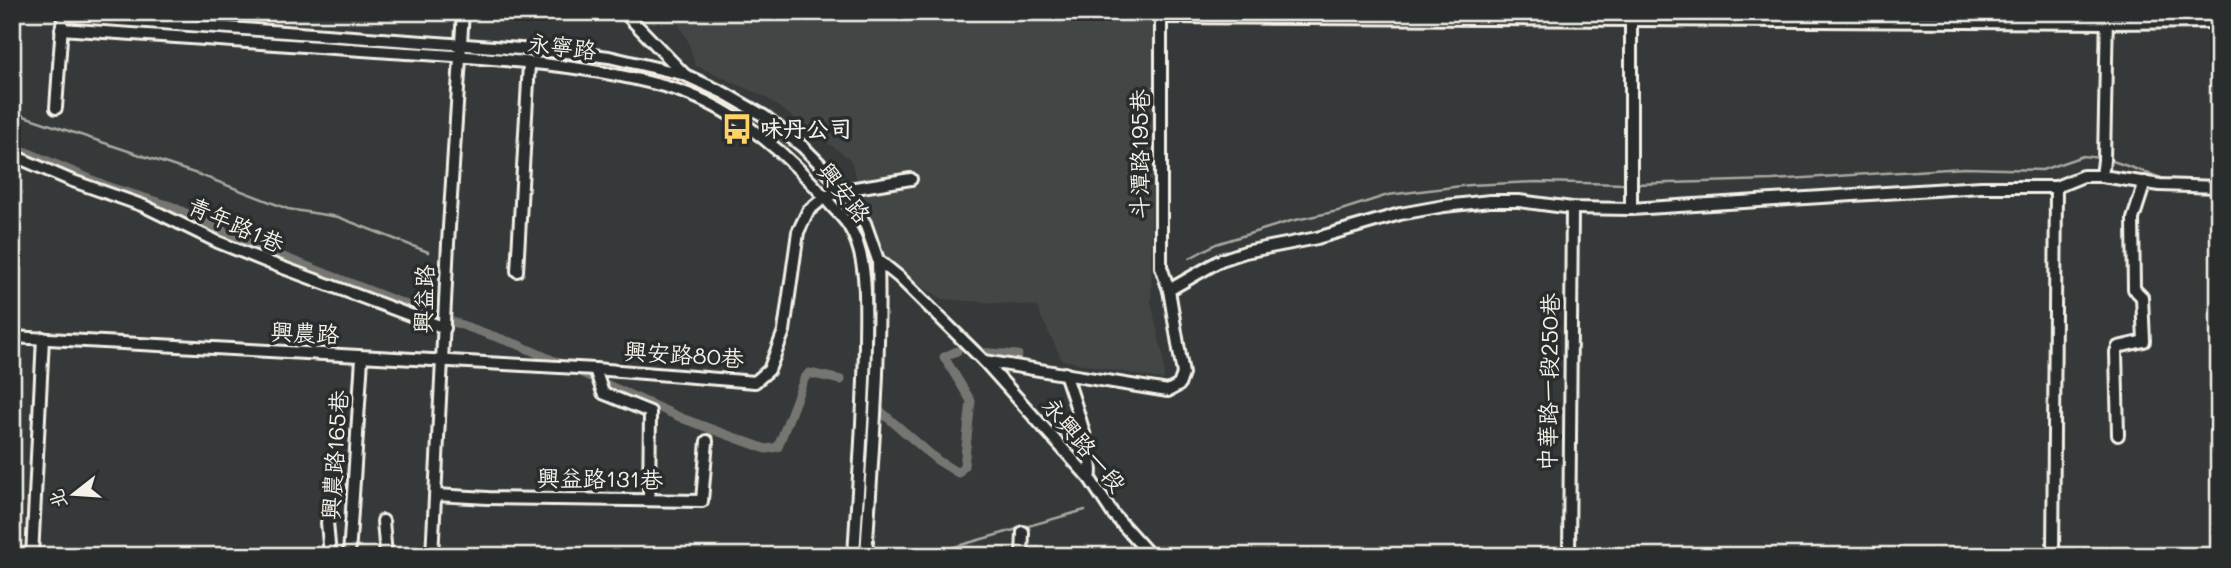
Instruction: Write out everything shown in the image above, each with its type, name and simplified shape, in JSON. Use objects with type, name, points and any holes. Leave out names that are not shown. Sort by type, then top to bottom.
[{"type":"street","name":"興益路","points":[[432,556],[463,12]]},
{"type":"street","name":"興安路","points":[[624,12],[685,75],[764,116],[803,147],[843,190],[865,223],[878,260]]},
{"type":"street","name":"永寧路","points":[[62,14],[609,57],[685,75]]},
{"type":"street","points":[[56,108],[62,14]]},
{"type":"street","name":"斗潭路195巷","points":[[1065,373],[1168,391],[1179,386],[1183,374],[1169,289],[1161,267],[1161,14],[2106,18],[2219,22]]},
{"type":"street","points":[[1631,16],[1631,209]]},
{"type":"street","points":[[2103,169],[2106,18]]},
{"type":"street","name":"永寧路","points":[[61,29],[459,56],[606,73],[679,91]]},
{"type":"street","points":[[517,271],[529,64]]},
{"type":"street","points":[[679,91],[685,75]]},
{"type":"street","name":"興安路","points":[[679,91],[721,110],[795,165],[851,228],[862,262]]},
{"type":"street","name":"青年路1巷","points":[[12,155],[70,180],[144,206],[218,242],[270,263],[445,328]]},
{"type":"street","points":[[1169,289],[1221,260],[1245,252],[1317,238],[1400,214],[1490,201],[1519,201],[1572,208],[1631,209],[1981,187],[2056,187],[2103,169],[2160,185],[2219,187]]},
{"type":"street","name":"興安路80巷","points":[[595,369],[755,382],[769,370],[784,331],[798,232],[808,211],[825,197],[843,190],[911,179]]},
{"type":"street","points":[[2118,435],[2116,352],[2118,347],[2144,341],[2142,297],[2134,289],[2133,219],[2145,182]]},
{"type":"street","points":[[2053,556],[2056,187]]},
{"type":"street","name":"中華路一段250巷","points":[[1569,556],[1572,208]]},
{"type":"street","points":[[866,556],[877,365],[878,260]]},
{"type":"street","points":[[854,556],[865,380],[866,294],[862,262],[878,260],[899,277],[984,361],[1065,373],[1088,452],[1092,472],[1090,479]]},
{"type":"street","name":"興農路","points":[[12,337],[595,369]]},
{"type":"street","points":[[32,556],[43,338]]},
{"type":"street","name":"興農路165巷","points":[[349,556],[362,358]]},
{"type":"street","name":"永興路一段","points":[[984,361],[1090,479],[1113,514],[1151,556]]},
{"type":"street","points":[[595,369],[603,393],[650,412],[649,500]]},
{"type":"street","name":"興益路131巷","points":[[436,495],[702,501],[706,441]]},
{"type":"street","points":[[383,521],[386,556]]},
{"type":"street","points":[[327,522],[330,556]]},
{"type":"street","points":[[1022,556],[1023,532]]},
{"type":"shaded area","points":[[672,12],[1154,12],[1151,302],[1163,356],[1164,380],[1062,360],[1036,306],[942,299],[886,263],[850,159],[765,97],[695,65],[688,41]]},
{"type":"waterway","points":[[12,112],[203,176],[288,209],[338,217],[428,252]]},
{"type":"waterway","points":[[12,146],[109,187],[171,206],[255,246],[422,311],[519,345],[684,419],[766,449],[778,447],[804,379],[809,373],[841,380]]},
{"type":"waterway","points":[[1634,184],[1773,180],[1964,168],[2042,170],[2083,156],[2100,158]]},
{"type":"waterway","points":[[2107,159],[2170,181]]},
{"type":"waterway","points":[[2208,181],[2219,181]]},
{"type":"waterway","points":[[1190,258],[1216,244],[1388,195],[1470,185],[1536,182],[1627,184]]},
{"type":"waterway","points":[[879,410],[937,460],[958,473],[964,466],[971,401],[944,357],[957,351]]},
{"type":"waterway","points":[[977,352],[1018,355]]},
{"type":"waterway","points":[[922,556],[1085,510]]},
{"type":"place","name":"味丹公司","points":[[737,129]]}]
